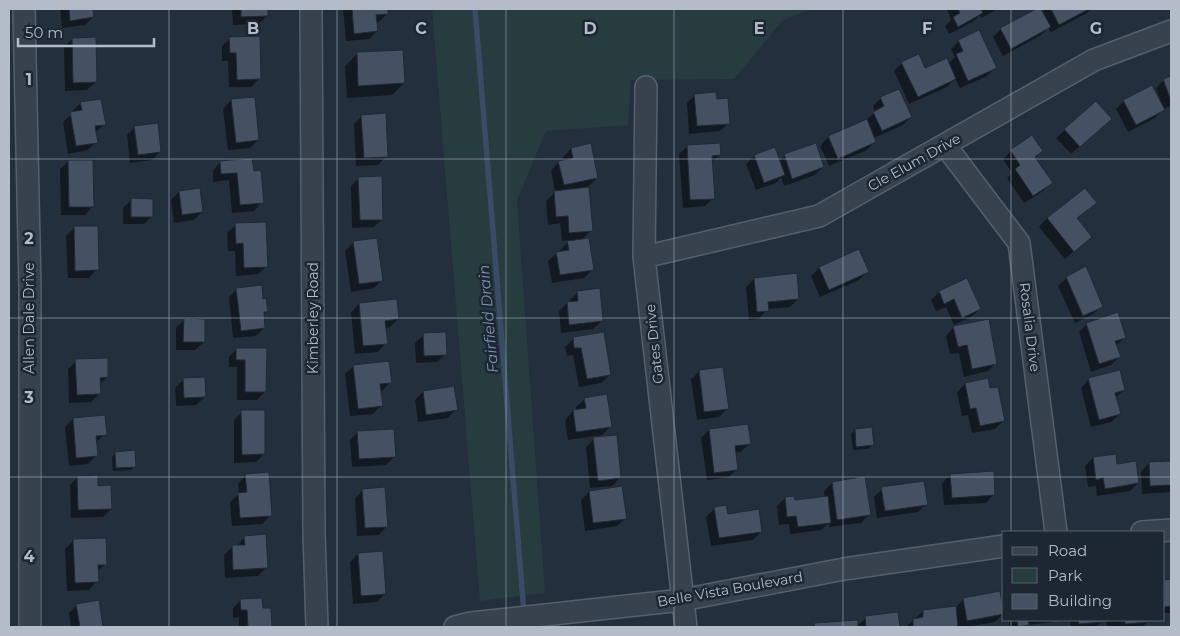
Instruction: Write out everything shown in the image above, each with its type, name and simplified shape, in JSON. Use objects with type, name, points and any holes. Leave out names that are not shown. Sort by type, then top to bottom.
[{"type":"street","name":"Allen Dale Drive","points":[[24,9],[30,289],[30,627]]},
{"type":"street","name":"Kimberley Road","points":[[310,9],[314,533],[317,627]]},
{"type":"street","name":"Cle Elum Drive","points":[[644,257],[819,216],[1094,60],[1171,31]]},
{"type":"street","name":"Gates Drive","points":[[646,87],[644,257],[686,627]]},
{"type":"street","name":"Rosalia Drive","points":[[945,145],[1019,243],[1056,531]]},
{"type":"street","points":[[1156,531],[1171,530]]},
{"type":"street","name":"Belle Vista Boulevard","points":[[456,627],[471,623],[682,600],[844,569],[1002,546]]},
{"type":"green space","points":[[432,9],[811,9],[783,20],[734,79],[631,80],[628,125],[546,131],[517,200],[545,593],[480,601]]},
{"type":"building","points":[[69,9],[93,9],[94,17],[70,21]]},
{"type":"building","points":[[241,9],[268,9],[268,16],[241,17]]},
{"type":"building","points":[[352,9],[388,9],[388,14],[376,15],[378,31],[354,34]]},
{"type":"building","points":[[958,9],[981,9],[983,13],[958,27],[953,17],[960,13]]},
{"type":"building","points":[[1036,9],[1041,9],[1051,27],[1011,49],[1000,28]]},
{"type":"building","points":[[1051,9],[1089,9],[1059,25]]},
{"type":"building","points":[[979,30],[997,68],[968,81],[956,54],[963,51],[958,40]]},
{"type":"building","points":[[260,36],[261,79],[237,80],[236,53],[230,53],[229,37]]},
{"type":"building","points":[[96,37],[97,82],[73,83],[72,38]]},
{"type":"building","points":[[403,50],[405,83],[358,86],[357,52]]},
{"type":"building","points":[[919,54],[925,68],[947,58],[956,79],[918,97],[901,62]]},
{"type":"building","points":[[1171,76],[1171,101],[1163,79]]},
{"type":"building","points":[[1152,85],[1165,110],[1136,125],[1123,100]]},
{"type":"building","points":[[899,89],[912,117],[882,131],[873,112],[884,106],[880,97]]},
{"type":"building","points":[[716,92],[717,99],[728,98],[730,124],[697,126],[694,94]]},
{"type":"building","points":[[255,97],[259,140],[236,143],[231,99]]},
{"type":"building","points":[[101,99],[106,125],[95,126],[98,143],[76,146],[70,112],[82,110],[80,102]]},
{"type":"building","points":[[1096,101],[1112,119],[1080,147],[1064,129]]},
{"type":"building","points":[[386,113],[388,157],[364,158],[361,115]]},
{"type":"building","points":[[867,119],[876,142],[838,159],[828,136]]},
{"type":"building","points":[[158,123],[161,152],[138,155],[134,126]]},
{"type":"building","points":[[1032,135],[1043,151],[1035,157],[1053,183],[1033,196],[1015,169],[1020,165],[1010,150]]},
{"type":"building","points":[[591,143],[598,178],[564,185],[558,161],[573,158],[571,148]]},
{"type":"building","points":[[720,143],[721,155],[712,156],[715,199],[690,200],[687,145]]},
{"type":"building","points":[[816,143],[824,167],[792,179],[784,154]]},
{"type":"building","points":[[775,147],[785,175],[764,183],[754,155]]},
{"type":"building","points":[[252,158],[254,171],[261,170],[264,203],[240,205],[237,173],[221,174],[220,161]]},
{"type":"building","points":[[68,160],[93,160],[94,207],[69,207]]},
{"type":"building","points":[[382,176],[383,220],[360,220],[358,177]]},
{"type":"building","points":[[589,187],[593,231],[569,233],[568,216],[556,217],[554,191]]},
{"type":"building","points":[[200,188],[203,212],[182,215],[179,191]]},
{"type":"building","points":[[1085,188],[1097,203],[1077,218],[1092,237],[1074,252],[1047,218]]},
{"type":"building","points":[[131,198],[153,199],[153,217],[131,217]]},
{"type":"building","points":[[266,222],[268,267],[244,268],[243,243],[236,244],[235,223]]},
{"type":"building","points":[[74,226],[98,226],[99,270],[75,271]]},
{"type":"building","points":[[377,238],[383,281],[359,284],[353,241]]},
{"type":"building","points":[[589,238],[594,270],[560,275],[556,252],[569,250],[567,241]]},
{"type":"building","points":[[859,249],[869,272],[829,290],[819,267]]},
{"type":"building","points":[[1086,266],[1103,307],[1083,316],[1066,277]]},
{"type":"building","points":[[797,273],[799,299],[768,302],[769,311],[757,312],[754,278]]},
{"type":"building","points":[[967,278],[981,309],[962,318],[954,299],[944,304],[939,291]]},
{"type":"building","points":[[262,285],[263,299],[266,298],[268,312],[264,312],[265,328],[241,331],[236,288]]},
{"type":"building","points":[[600,288],[603,321],[569,325],[567,302],[578,301],[577,291]]},
{"type":"building","points":[[397,299],[399,319],[385,321],[388,344],[363,346],[359,303]]},
{"type":"building","points":[[1118,312],[1126,338],[1115,341],[1121,357],[1099,364],[1086,323]]},
{"type":"building","points":[[184,318],[205,319],[205,342],[183,342]]},
{"type":"building","points":[[989,319],[997,364],[972,369],[967,345],[958,347],[953,326]]},
{"type":"building","points":[[446,332],[447,355],[424,356],[423,333]]},
{"type":"building","points":[[604,332],[611,375],[587,379],[581,348],[574,348],[573,337]]},
{"type":"building","points":[[236,348],[267,348],[266,392],[245,392],[245,360],[236,360]]},
{"type":"building","points":[[108,358],[108,377],[100,378],[101,394],[77,395],[75,359]]},
{"type":"building","points":[[389,361],[392,383],[380,384],[383,406],[358,409],[353,365]]},
{"type":"building","points":[[723,367],[729,409],[704,412],[699,370]]},
{"type":"building","points":[[1120,370],[1125,390],[1115,393],[1121,414],[1099,420],[1088,378]]},
{"type":"building","points":[[205,377],[206,397],[184,398],[183,378]]},
{"type":"building","points":[[988,378],[990,388],[998,387],[1005,421],[980,426],[976,408],[970,409],[965,383]]},
{"type":"building","points":[[454,386],[458,410],[426,415],[423,391]]},
{"type":"building","points":[[607,394],[612,427],[576,432],[573,410],[586,408],[584,398]]},
{"type":"building","points":[[241,410],[265,410],[265,454],[242,455]]},
{"type":"building","points":[[105,415],[107,435],[96,436],[98,456],[76,458],[73,418]]},
{"type":"building","points":[[748,424],[751,444],[735,446],[738,470],[714,473],[709,429]]},
{"type":"building","points":[[872,427],[874,445],[856,447],[855,429]]},
{"type":"building","points":[[394,429],[396,457],[359,459],[357,431]]},
{"type":"building","points":[[617,435],[621,478],[598,481],[593,437]]},
{"type":"building","points":[[135,450],[136,467],[116,468],[115,452]]},
{"type":"building","points":[[1116,454],[1117,464],[1136,461],[1139,483],[1105,489],[1103,478],[1096,480],[1093,457]]},
{"type":"building","points":[[1171,461],[1171,485],[1150,486],[1149,462]]},
{"type":"building","points":[[994,471],[995,495],[952,498],[950,474]]},
{"type":"building","points":[[269,472],[272,516],[240,518],[238,493],[247,492],[245,474]]},
{"type":"building","points":[[98,475],[98,486],[111,485],[112,509],[78,510],[77,476]]},
{"type":"building","points":[[865,476],[871,515],[837,520],[832,482]]},
{"type":"building","points":[[924,481],[928,505],[885,511],[881,487]]},
{"type":"building","points":[[622,486],[627,519],[593,523],[589,491]]},
{"type":"building","points":[[385,487],[388,527],[365,528],[362,489]]},
{"type":"building","points":[[794,496],[795,500],[828,496],[831,523],[798,527],[796,516],[787,517],[785,497]]},
{"type":"building","points":[[726,505],[728,514],[759,509],[762,532],[719,538],[714,507]]},
{"type":"building","points":[[266,534],[268,568],[233,570],[232,545],[245,545],[244,536]]},
{"type":"building","points":[[106,538],[107,565],[98,565],[99,582],[75,583],[73,539]]},
{"type":"building","points":[[383,551],[386,594],[361,596],[358,553]]},
{"type":"building","points":[[1171,579],[1171,606],[1165,607],[1165,580]]},
{"type":"building","points":[[1000,591],[1002,614],[967,621],[963,598]]},
{"type":"building","points":[[262,598],[263,608],[271,608],[272,627],[248,627],[247,610],[241,610],[240,599]]},
{"type":"building","points":[[99,600],[103,627],[80,627],[76,604]]},
{"type":"building","points":[[956,606],[958,627],[913,627],[913,619],[923,617],[923,610]]},
{"type":"building","points":[[898,612],[900,627],[866,627],[865,616]]},
{"type":"building","points":[[858,620],[858,627],[814,627],[814,623]]},
{"type":"building","points":[[1017,621],[1028,621],[1029,625],[1018,627]]},
{"type":"building","points":[[1078,621],[1103,621],[1103,622],[1079,624]]},
{"type":"building","points":[[1125,621],[1149,621],[1149,622],[1125,624]]},
{"type":"waterway","name":"Fairfield Drain","points":[[475,9],[524,613]]}]
